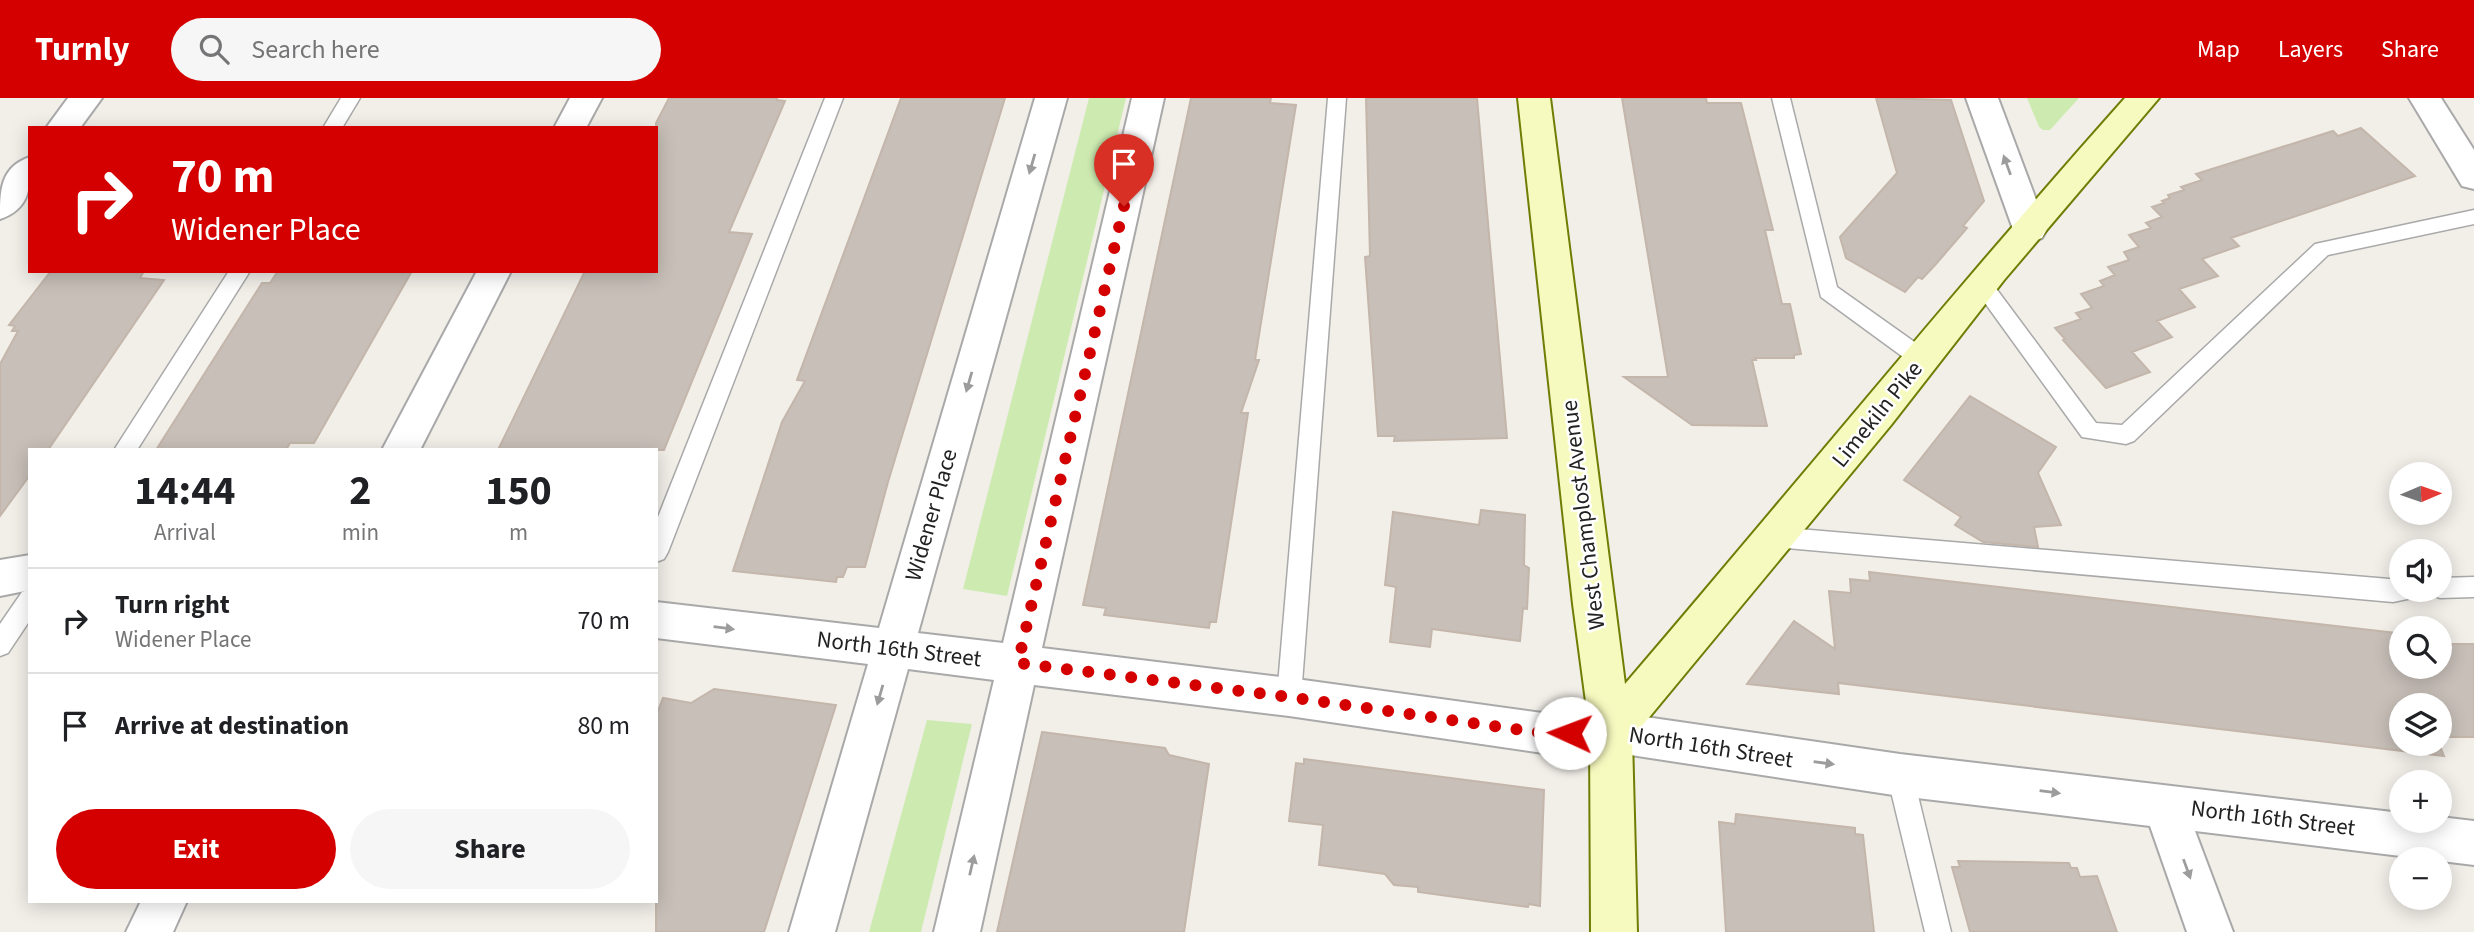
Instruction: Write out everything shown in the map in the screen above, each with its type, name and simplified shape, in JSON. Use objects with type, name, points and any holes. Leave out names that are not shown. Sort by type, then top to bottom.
[{"type":"street","points":[[64,126],[86,98]]},
{"type":"street","points":[[571,126],[586,98]]},
{"type":"street","name":"Widener Place","points":[[813,932],[1051,98]]},
{"type":"street","points":[[957,932],[1148,98]]},
{"type":"street","name":"West Champlost Avenue","points":[[1534,98],[1593,604],[1611,732],[1614,932]]},
{"type":"street","points":[[1982,98],[2030,229]]},
{"type":"street","name":"Limekiln Pike","points":[[1611,732],[1982,285],[2143,98]]},
{"type":"street","points":[[2426,98],[2474,177]]},
{"type":"street","points":[[0,206],[28,171]]},
{"type":"street","points":[[402,448],[494,273]]},
{"type":"street","points":[[0,578],[28,572]]},
{"type":"street","name":"North 16th Street","points":[[658,620],[1289,697],[1550,734],[1611,732],[1900,775],[2474,843]]},
{"type":"street","points":[[2164,805],[2210,932]]},
{"type":"street","points":[[149,932],[164,903]]},
{"type":"lane","points":[[333,126],[351,98]]},
{"type":"lane","points":[[658,547],[834,98]]},
{"type":"lane","points":[[1289,697],[1337,98]]},
{"type":"lane","points":[[1781,98],[1828,291],[1922,359]]},
{"type":"lane","points":[[1982,285],[2090,431],[2126,435],[2322,249],[2474,217]]},
{"type":"lane","points":[[126,448],[239,273]]},
{"type":"lane","points":[[1775,537],[2389,591]]},
{"type":"lane","points":[[2452,588],[2474,587]]},
{"type":"lane","points":[[0,645],[28,602]]},
{"type":"lane","points":[[1900,775],[1938,932]]},
{"type":"green space","points":[[1089,98],[1126,98],[1007,596],[963,589]]},
{"type":"green space","points":[[2027,98],[2079,98],[2050,130],[2043,130],[2039,127]]},
{"type":"green space","points":[[927,720],[972,724],[921,932],[869,932]]},
{"type":"building","points":[[669,98],[777,98],[785,101],[729,232],[752,234],[664,450],[499,448],[584,273],[658,273],[656,123]]},
{"type":"building","points":[[901,98],[1005,98],[888,482],[865,567],[847,567],[843,577],[837,577],[836,582],[733,571],[782,422],[805,381],[797,380]]},
{"type":"building","points":[[1191,98],[1271,98],[1270,103],[1296,105],[1255,360],[1259,360],[1241,413],[1248,413],[1216,622],[1210,622],[1209,628],[1104,615],[1106,608],[1083,605]]},
{"type":"building","points":[[1366,98],[1477,98],[1507,438],[1394,441],[1395,436],[1378,436],[1365,257],[1370,256]]},
{"type":"building","points":[[1622,98],[1706,98],[1707,103],[1741,103],[1773,230],[1765,230],[1782,304],[1790,304],[1801,354],[1794,355],[1794,358],[1752,360],[1767,426],[1692,425],[1624,377],[1668,377]]},
{"type":"building","points":[[1876,98],[1951,100],[1984,201],[1963,226],[1967,228],[1936,264],[1922,279],[1918,277],[1905,292],[1846,258],[1840,237],[1897,173]]},
{"type":"building","points":[[2361,128],[2415,176],[2231,238],[2239,246],[2202,259],[2218,276],[2179,289],[2195,307],[2157,321],[2172,337],[2132,352],[2150,372],[2106,388],[2063,340],[2065,339],[2055,328],[2081,319],[2076,313],[2092,308],[2081,294],[2104,286],[2100,281],[2115,275],[2108,267],[2129,260],[2124,252],[2139,247],[2129,235],[2151,228],[2146,223],[2162,217],[2152,207],[2164,203],[2162,201],[2170,198],[2168,195],[2184,190],[2181,187],[2202,180],[2196,174],[2333,131],[2338,136]]},
{"type":"building","points":[[49,273],[143,273],[140,278],[164,280],[49,448],[28,448],[28,478],[0,516],[0,364],[18,331],[12,331],[15,326],[9,325]]},
{"type":"building","points":[[277,273],[411,273],[314,443],[290,443],[287,448],[157,448],[262,283],[270,283]]},
{"type":"building","points":[[1970,396],[2056,447],[2038,473],[2061,525],[2034,527],[2038,547],[1983,542],[1955,525],[1961,517],[1904,480]]},
{"type":"building","points":[[1481,510],[1525,515],[1524,565],[1529,568],[1527,609],[1523,608],[1520,641],[1432,629],[1430,647],[1390,642],[1396,587],[1385,585],[1393,512],[1479,525]]},
{"type":"building","points":[[1869,572],[2389,632],[2389,679],[2452,679],[2452,644],[2474,644],[2474,737],[2452,737],[2452,693],[2389,693],[2389,749],[1838,683],[1839,694],[1747,684],[1794,621],[1835,649],[1829,591],[1851,593],[1850,579],[1870,581]]},
{"type":"building","points":[[714,689],[836,705],[764,932],[656,932],[658,711],[663,698],[691,703]]},
{"type":"building","points":[[1042,732],[1165,748],[1169,755],[1209,764],[1184,932],[997,932]]},
{"type":"building","points":[[1304,759],[1544,790],[1540,906],[1529,904],[1528,907],[1418,892],[1418,887],[1394,885],[1385,874],[1319,865],[1323,825],[1289,821],[1296,763],[1304,764]]},
{"type":"building","points":[[1736,814],[1855,828],[1855,834],[1863,835],[1874,932],[1726,932],[1719,822],[1735,824]]},
{"type":"building","points":[[1958,861],[2069,863],[2071,868],[2077,868],[2080,877],[2097,876],[2117,932],[1970,932],[1952,867],[1960,867]]},
{"type":"route","points":[[1124,206],[1018,663],[1289,697],[1550,734],[1570,733]]}]
